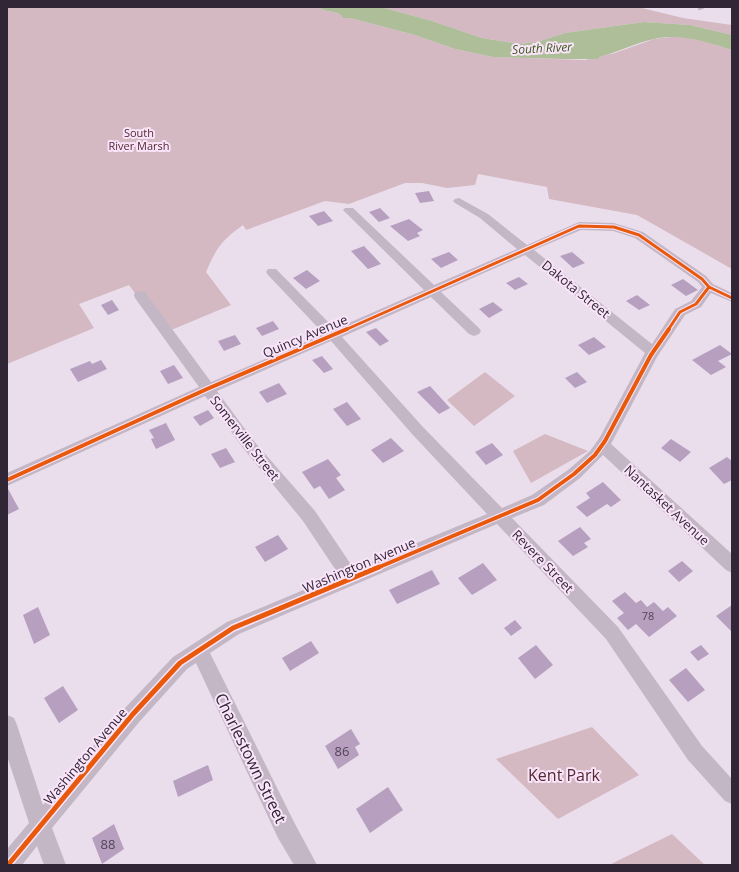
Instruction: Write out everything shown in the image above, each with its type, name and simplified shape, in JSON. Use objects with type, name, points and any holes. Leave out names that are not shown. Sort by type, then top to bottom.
[{"type":"street","name":"Dakota Street","points":[[459,201],[484,216],[653,352]]},
{"type":"street","points":[[349,210],[474,331]]},
{"type":"street","name":"Quincy Avenue","points":[[7,480],[208,389],[333,336],[579,226],[614,227],[631,232],[647,240],[702,278],[709,287],[732,298]]},
{"type":"street","name":"Revere Street","points":[[272,272],[333,336],[417,430],[612,633],[696,753],[732,794]]},
{"type":"street","name":"Washington Avenue","points":[[8,865],[133,714],[180,663],[198,650],[233,628],[538,500],[574,474],[602,445],[653,352],[680,312],[696,304],[709,287]]},
{"type":"street","name":"Somerville Street","points":[[140,295],[248,444],[309,516],[351,579]]},
{"type":"street","name":"Nantasket Avenue","points":[[602,445],[732,565]]},
{"type":"street","name":"Charlestown Street","points":[[198,650],[283,823],[306,865]]},
{"type":"street","points":[[7,724],[40,826],[55,865]]},
{"type":"green space","name":"South River Marsh","points":[[7,7],[319,7],[338,13],[343,18],[350,18],[415,35],[455,49],[493,57],[585,60],[615,53],[654,39],[679,36],[707,42],[732,50],[732,269],[637,215],[549,199],[547,187],[478,174],[475,185],[447,188],[422,183],[405,183],[349,204],[325,201],[246,230],[243,225],[220,245],[206,272],[231,305],[164,333],[129,285],[79,304],[94,328],[7,364]]},
{"type":"green space","points":[[381,7],[638,7],[683,18],[732,25],[732,35],[690,25],[644,22],[565,33],[537,42],[520,44],[482,38],[432,21]]},
{"type":"green space","points":[[485,372],[515,396],[474,426],[447,400]]},
{"type":"green space","points":[[545,434],[588,451],[531,483],[513,451]]},
{"type":"green space","name":"Kent Park","points":[[592,727],[639,775],[558,819],[496,759]]},
{"type":"green space","points":[[672,834],[705,865],[609,865]]},
{"type":"water","name":"South River","points":[[319,7],[381,7],[432,21],[482,38],[520,44],[537,42],[565,33],[644,22],[690,25],[732,35],[732,50],[694,39],[664,37],[633,45],[599,57],[598,59],[493,57],[455,49],[415,35],[350,18],[343,18],[338,13]]},
{"type":"building","points":[[429,191],[434,201],[420,203],[415,193]]},
{"type":"building","points":[[380,208],[390,218],[379,222],[369,212]]},
{"type":"building","points":[[324,211],[333,221],[318,226],[309,216]]},
{"type":"building","points":[[409,219],[423,230],[417,233],[420,236],[408,241],[390,226]]},
{"type":"building","points":[[364,246],[381,264],[368,269],[351,251]]},
{"type":"building","points":[[449,252],[458,260],[441,268],[431,259]]},
{"type":"building","points":[[572,252],[585,263],[573,268],[560,256]]},
{"type":"building","points":[[307,270],[320,281],[306,289],[293,278]]},
{"type":"building","points":[[519,277],[528,284],[515,290],[506,283]]},
{"type":"building","points":[[683,279],[698,290],[686,296],[671,285]]},
{"type":"building","points":[[637,295],[650,305],[639,310],[626,301]]},
{"type":"building","points":[[112,300],[119,310],[108,315],[101,305]]},
{"type":"building","points":[[493,302],[503,310],[489,318],[479,309]]},
{"type":"building","points":[[273,321],[279,329],[262,336],[256,328]]},
{"type":"building","points":[[376,328],[389,341],[380,346],[366,332]]},
{"type":"building","points":[[235,335],[241,344],[224,351],[218,341]]},
{"type":"building","points":[[594,337],[606,347],[589,355],[578,345]]},
{"type":"building","points":[[720,345],[732,354],[718,361],[726,367],[711,375],[692,360]]},
{"type":"building","points":[[322,356],[333,369],[324,373],[312,360]]},
{"type":"building","points":[[101,360],[107,369],[78,382],[70,369],[90,361],[92,364]]},
{"type":"building","points":[[174,365],[183,378],[168,384],[160,371]]},
{"type":"building","points":[[577,372],[587,382],[575,388],[565,378]]},
{"type":"building","points":[[279,383],[287,394],[267,403],[259,392]]},
{"type":"building","points":[[430,386],[450,408],[439,414],[417,392]]},
{"type":"building","points":[[347,402],[361,419],[347,426],[333,409]]},
{"type":"building","points":[[208,410],[214,418],[200,426],[193,417]]},
{"type":"building","points":[[166,423],[175,440],[156,449],[151,439],[154,438],[149,430]]},
{"type":"building","points":[[391,438],[404,451],[383,463],[371,450]]},
{"type":"building","points":[[671,439],[691,452],[680,462],[661,448]]},
{"type":"building","points":[[492,443],[503,455],[486,465],[475,452]]},
{"type":"building","points":[[226,448],[235,462],[220,468],[211,454]]},
{"type":"building","points":[[727,457],[732,461],[732,480],[724,484],[709,468]]},
{"type":"building","points":[[328,459],[341,475],[336,478],[345,490],[329,499],[320,486],[314,489],[302,472]]},
{"type":"building","points":[[603,482],[621,500],[611,507],[607,504],[587,517],[576,507],[590,498],[586,493]]},
{"type":"building","points":[[7,487],[19,509],[7,515]]},
{"type":"building","points":[[580,527],[591,539],[584,543],[588,547],[573,556],[558,541]]},
{"type":"building","points":[[278,535],[288,549],[265,562],[255,547]]},
{"type":"building","points":[[682,561],[693,571],[679,582],[668,571]]},
{"type":"building","points":[[483,563],[497,580],[472,595],[458,578]]},
{"type":"building","points":[[432,570],[440,584],[397,604],[389,590]]},
{"type":"building","points":[[625,592],[636,603],[641,600],[647,607],[654,602],[663,611],[668,607],[677,616],[649,637],[636,624],[628,630],[617,618],[624,613],[612,601]]},
{"type":"building","points":[[732,605],[732,632],[716,616]]},
{"type":"building","points":[[38,607],[50,635],[34,644],[23,615]]},
{"type":"building","points":[[515,620],[522,628],[511,636],[504,628]]},
{"type":"building","points":[[311,641],[319,653],[290,671],[282,658]]},
{"type":"building","points":[[536,645],[553,665],[535,679],[518,658]]},
{"type":"building","points":[[701,645],[709,654],[698,661],[690,652]]},
{"type":"building","points":[[686,668],[705,690],[688,702],[669,680]]},
{"type":"building","points":[[63,686],[78,710],[59,723],[44,698]]},
{"type":"building","points":[[351,729],[360,744],[355,747],[359,755],[338,769],[325,746]]},
{"type":"building","points":[[208,765],[213,780],[178,797],[173,781]]},
{"type":"building","points":[[388,787],[403,810],[370,833],[356,809]]},
{"type":"building","points":[[114,824],[124,849],[102,864],[92,838]]},
{"type":"cycle path","points":[[7,480],[207,389],[338,333],[579,226],[614,227],[639,235],[702,279],[709,287],[732,298]]},
{"type":"cycle path","points":[[8,865],[133,714],[180,663],[207,644],[233,628],[538,500],[574,474],[595,455],[605,441],[651,355],[680,312],[696,304],[709,287]]}]
